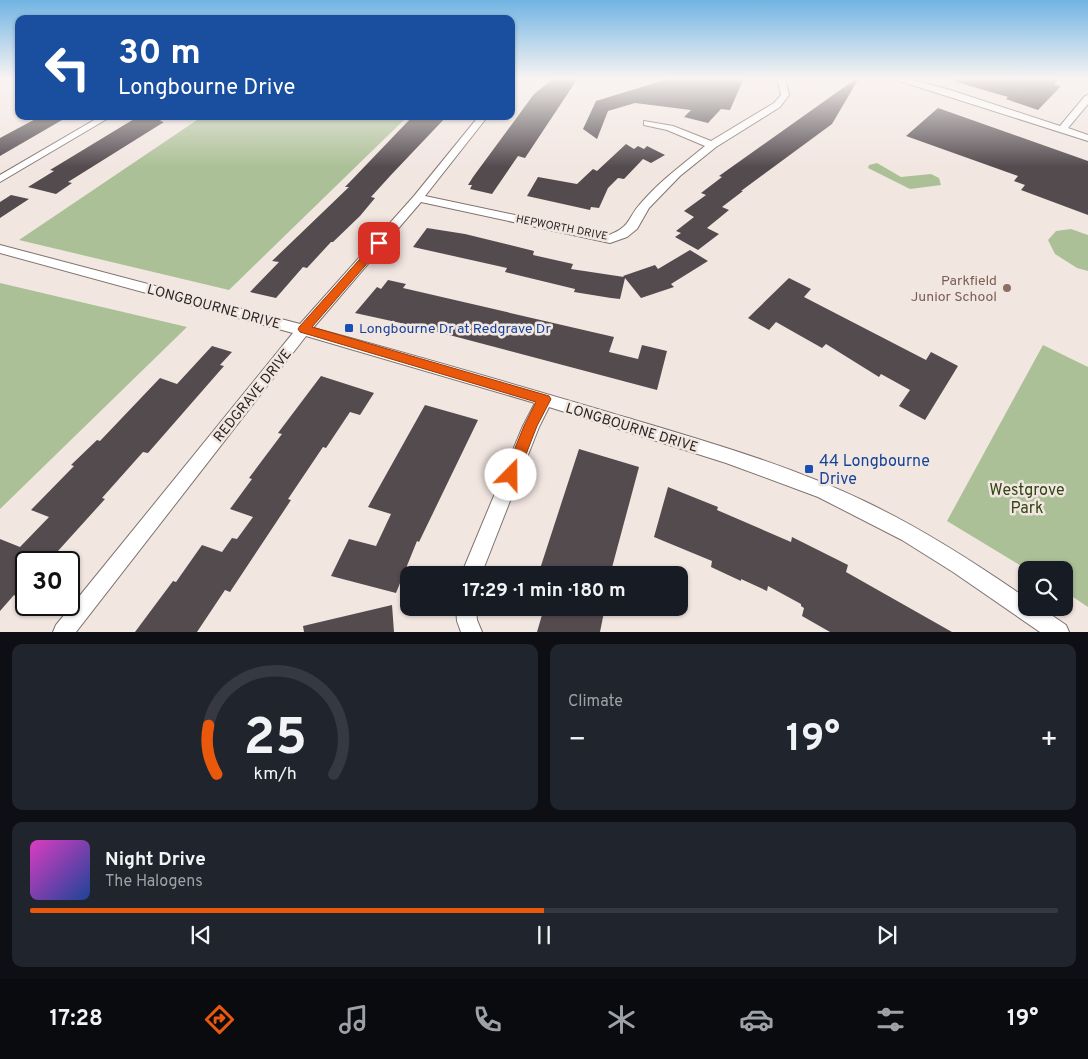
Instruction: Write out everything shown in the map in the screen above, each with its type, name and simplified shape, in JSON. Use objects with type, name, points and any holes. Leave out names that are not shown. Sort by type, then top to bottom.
[{"type":"street","name":"HEPWORTH DRIVE","points":[[418,198],[610,238],[623,234],[633,226],[644,206],[665,184],[712,145],[773,107]]},
{"type":"street","points":[[995,107],[1088,138]]},
{"type":"street","points":[[1062,129],[1080,107]]},
{"type":"street","points":[[0,178],[101,120]]},
{"type":"street","name":"REDGRAVE DRIVE","points":[[63,632],[304,329],[418,198],[481,120]]},
{"type":"street","points":[[647,123],[670,128],[712,145]]},
{"type":"street","name":"LONGBOURNE DRIVE","points":[[0,249],[304,329],[544,399],[782,474],[849,503],[932,546],[1059,632]]},
{"type":"street","points":[[475,566],[531,426],[544,399]]},
{"type":"street","points":[[467,616],[472,632]]},
{"type":"green space","points":[[197,120],[404,120],[229,290],[19,240]]},
{"type":"green space","points":[[877,163],[901,177],[931,174],[939,178],[941,185],[910,189],[868,168],[869,165]]},
{"type":"green space","points":[[1071,229],[1088,235],[1088,271],[1077,268],[1055,254],[1048,240],[1056,231]]},
{"type":"green space","points":[[0,283],[187,327],[0,509]]},
{"type":"green space","name":"Westgrove Park","points":[[1043,345],[1088,367],[1088,607],[1073,597],[1073,561],[1018,561],[1018,564],[947,521]]},
{"type":"building","points":[[524,107],[558,107],[525,158],[518,156],[492,194],[470,189],[472,185],[468,185],[473,177]]},
{"type":"building","points":[[593,107],[620,107],[608,111],[597,139],[583,129]]},
{"type":"building","points":[[671,107],[731,107],[730,110],[721,109],[708,123],[684,117],[691,110]]},
{"type":"building","points":[[815,107],[842,107],[832,124],[722,207],[729,210],[707,228],[719,234],[698,250],[675,237],[681,233],[676,231],[694,217],[684,211],[706,195],[701,193],[722,177],[719,176]]},
{"type":"building","points":[[938,108],[1088,161],[1088,215],[1021,190],[1025,185],[1014,181],[1018,176],[906,136]]},
{"type":"building","points":[[34,120],[62,120],[0,156],[0,138]]},
{"type":"building","points":[[132,120],[161,120],[160,121],[164,122],[68,182],[72,183],[56,194],[28,187],[54,171],[50,170]]},
{"type":"building","points":[[409,120],[443,120],[371,197],[375,198],[360,216],[331,242],[307,268],[303,267],[276,298],[250,292],[279,262],[272,261],[349,187],[345,187]]},
{"type":"building","points":[[626,144],[634,149],[638,146],[644,149],[647,146],[665,155],[651,163],[643,159],[624,179],[618,178],[608,188],[599,208],[591,207],[590,210],[527,196],[538,177],[577,184],[593,169],[597,171]]},
{"type":"building","points":[[11,195],[29,199],[0,218],[0,202]]},
{"type":"building","points":[[427,228],[465,234],[534,251],[533,255],[573,264],[571,269],[624,277],[655,265],[658,269],[690,250],[708,261],[671,284],[674,287],[641,298],[625,278],[620,299],[611,298],[574,292],[575,289],[505,272],[507,268],[413,247]]},
{"type":"building","points":[[789,278],[811,289],[804,297],[926,360],[931,352],[958,366],[925,420],[899,406],[910,390],[881,374],[879,377],[826,344],[822,348],[776,322],[769,330],[748,318]]},
{"type":"building","points":[[388,280],[406,284],[403,288],[614,337],[609,352],[638,359],[642,345],[667,351],[657,390],[419,327],[355,313],[377,287],[381,289]]},
{"type":"building","points":[[212,346],[232,352],[220,365],[224,366],[148,453],[143,452],[102,498],[105,499],[58,551],[15,551],[15,596],[0,611],[0,539],[20,547],[49,517],[31,510],[74,466],[71,465],[97,440],[100,441],[160,378],[177,384]]},
{"type":"building","points":[[321,376],[374,393],[360,415],[350,412],[326,448],[323,447],[288,499],[291,500],[230,592],[225,590],[197,632],[135,632],[173,581],[176,582],[202,545],[222,552],[232,538],[237,539],[253,517],[230,509],[252,479],[249,478],[282,434],[278,433]]},
{"type":"building","points":[[425,405],[478,420],[419,542],[417,541],[407,566],[400,566],[400,583],[396,593],[331,576],[349,539],[376,546],[391,514],[368,507]]},
{"type":"building","points":[[579,449],[639,467],[612,566],[541,566]]},
{"type":"building","points":[[668,487],[718,507],[717,510],[791,542],[792,537],[848,565],[846,572],[952,632],[830,632],[802,616],[804,608],[801,604],[768,586],[767,591],[741,579],[741,581],[711,567],[712,561],[654,537]]},
{"type":"building","points":[[392,605],[394,632],[304,632],[303,626]]},
{"type":"building","points":[[542,616],[603,616],[600,632],[537,632]]},
{"type":"place","name":"Parkfield Junior School","points":[[1007,288]]},
{"type":"place","name":"Longbourne Dr at Redgrave Dr","points":[[349,328]]},
{"type":"place","name":"44 Longbourne Drive","points":[[809,469]]},
{"type":"route","points":[[379,243],[304,329],[544,399],[511,475]]}]
